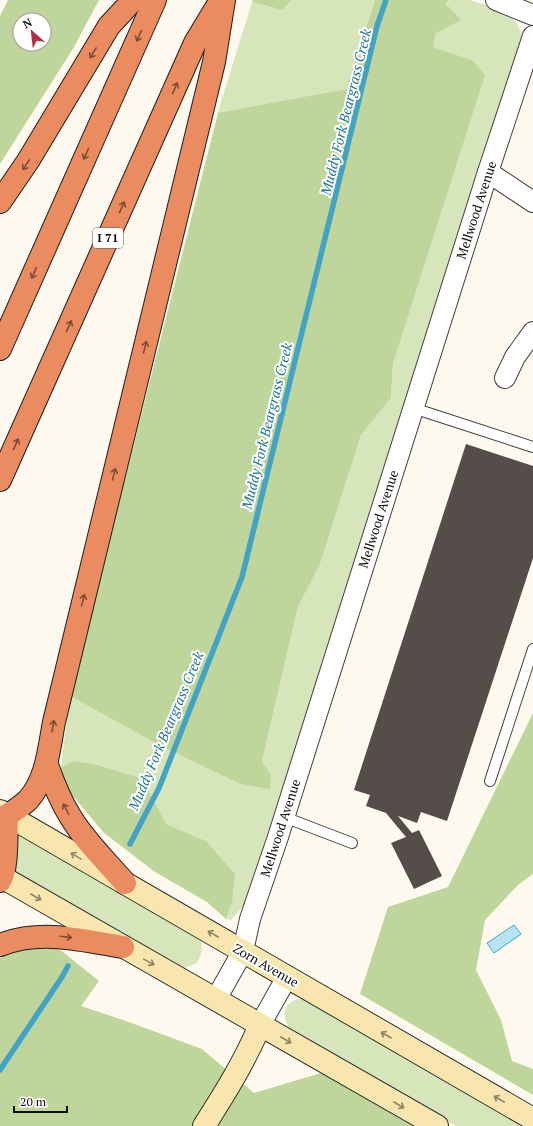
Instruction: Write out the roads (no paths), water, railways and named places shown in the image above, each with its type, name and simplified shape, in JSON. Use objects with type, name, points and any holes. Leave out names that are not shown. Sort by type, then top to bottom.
[{"type":"highway","points":[[0,202],[28,161],[109,26],[133,0]]},
{"type":"highway","points":[[0,349],[155,0]]},
{"type":"highway","points":[[1,878],[5,867],[2,815],[28,800],[33,793],[46,765],[54,722],[214,62],[222,0]]},
{"type":"highway","name":"I 71","points":[[0,480],[195,43],[222,0]]},
{"type":"highway","points":[[46,765],[70,816],[85,837],[125,883]]},
{"type":"highway","points":[[0,945],[20,938],[42,936],[65,937],[123,947]]},
{"type":"main road","name":"Zorn Avenue","points":[[2,815],[125,883],[533,1119]]},
{"type":"main road","points":[[1,878],[437,1126]]},
{"type":"main road","points":[[204,1126],[236,1075],[260,1025]]},
{"type":"street","points":[[496,0],[533,15]]},
{"type":"street","name":"Mellwood Avenue","points":[[216,999],[243,952],[250,919],[284,817],[488,172],[533,36]]},
{"type":"street","points":[[488,172],[532,198]]},
{"type":"street","points":[[505,378],[515,357],[533,332]]},
{"type":"street","points":[[260,1025],[287,977]]},
{"type":"lane","points":[[413,408],[533,447]]},
{"type":"lane","points":[[490,781],[533,649]]},
{"type":"lane","points":[[284,817],[352,843]]},
{"type":"water","points":[[514,925],[521,934],[494,953],[487,943]]},
{"type":"waterway","name":"Muddy Fork Beargrass Creek","points":[[130,844],[159,788],[242,577],[377,26],[386,0]]},
{"type":"waterway","name":"Muddy Fork Beargrass Creek","points":[[0,1070],[68,966]]}]
